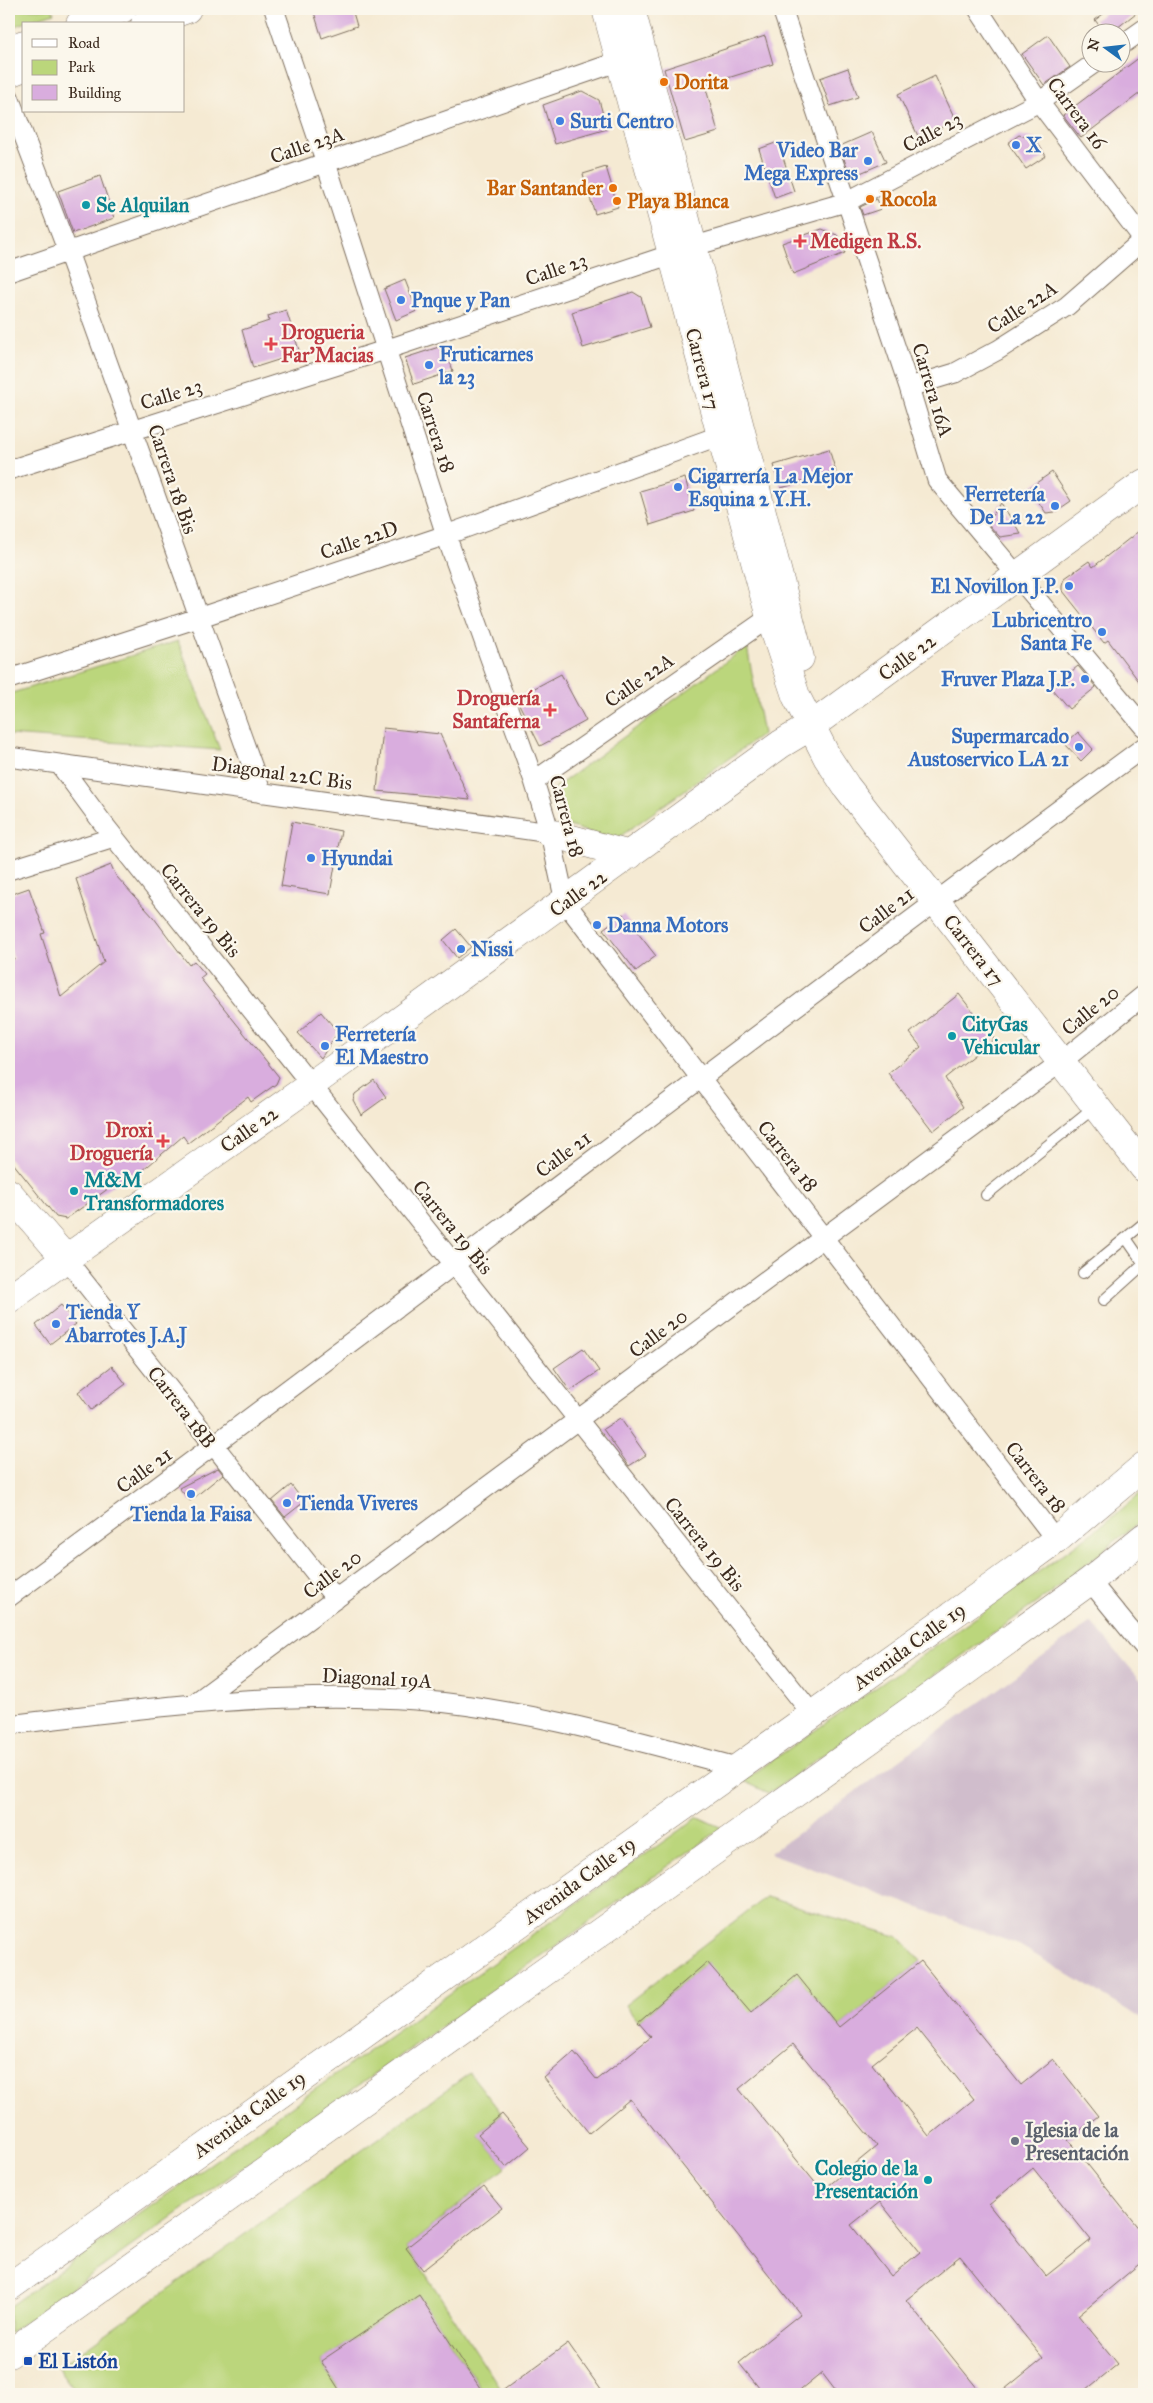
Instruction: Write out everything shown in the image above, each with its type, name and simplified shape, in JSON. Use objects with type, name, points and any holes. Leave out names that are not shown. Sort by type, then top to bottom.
[{"type":"street","points":[[86,22],[122,9]]},
{"type":"street","points":[[151,22],[187,9]]},
{"type":"street","name":"Carrera 18","points":[[274,9],[326,163],[446,535],[534,780],[550,832],[565,902],[1056,1540]]},
{"type":"street","name":"Carrera 17","points":[[606,9],[620,61],[683,250],[791,618],[806,685],[811,726]]},
{"type":"street","name":"Carrera 17","points":[[631,9],[721,435],[770,617],[796,696],[827,757],[846,786],[1144,1168]]},
{"type":"street","name":"Carrera 16A","points":[[782,9],[909,387],[937,480],[1017,578],[1144,727]]},
{"type":"street","name":"Carrera 16","points":[[978,9],[1039,102],[1144,239]]},
{"type":"street","points":[[1130,38],[1144,28]]},
{"type":"street","points":[[9,49],[22,45]]},
{"type":"street","name":"Calle 23A","points":[[9,272],[620,61]]},
{"type":"street","points":[[9,73],[22,68]]},
{"type":"street","name":"Calle 23","points":[[9,470],[385,350],[683,250],[846,202],[1039,102],[1082,72]]},
{"type":"street","name":"Carrera 18 Bis","points":[[9,96],[68,252],[262,794]]},
{"type":"street","name":"Calle 22A","points":[[909,387],[955,373],[1068,306],[1144,239]]},
{"type":"street","name":"Calle 22D","points":[[9,678],[198,618],[446,535],[721,435]]},
{"type":"street","name":"Calle 22","points":[[9,1299],[311,1085],[781,744],[811,726],[1017,578],[1144,482]]},
{"type":"street","name":"Calle 22A","points":[[534,780],[770,617]]},
{"type":"street","name":"Calle 21","points":[[9,1597],[213,1447],[936,900],[1144,747]]},
{"type":"street","name":"Diagonal 22C Bis","points":[[9,757],[262,794],[550,832]]},
{"type":"street","name":"Carrera 19 Bis","points":[[60,765],[108,829],[813,1715]]},
{"type":"street","points":[[9,870],[108,829]]},
{"type":"street","points":[[550,832],[630,855]]},
{"type":"street","name":"Calle 20","points":[[195,1703],[1061,1062],[1144,995]]},
{"type":"street","name":"Carrera 18B","points":[[9,1193],[66,1259],[213,1447],[336,1599]]},
{"type":"street","name":"Avenida Calle 19","points":[[9,2288],[284,2089],[813,1715],[1056,1540],[1144,1466]]},
{"type":"street","points":[[9,2354],[1090,1581],[1144,1537]]},
{"type":"street","points":[[1090,1581],[1144,1647]]},
{"type":"street","name":"Diagonal 19A","points":[[9,1725],[195,1703],[322,1697],[416,1700],[506,1712],[600,1733],[737,1768]]},
{"type":"lane","points":[[986,1195],[1095,1107]]},
{"type":"lane","points":[[1083,1273],[1144,1223]]},
{"type":"lane","points":[[1104,1300],[1144,1264],[1126,1238]]},
{"type":"shaded area","points":[[1091,1622],[1144,1684],[1144,2020],[1019,1945],[770,1853]]},
{"type":"green space","points":[[9,9],[52,9],[54,13],[22,22],[22,24],[9,28]]},
{"type":"green space","points":[[178,641],[220,750],[9,735],[9,694]]},
{"type":"green space","points":[[747,646],[763,734],[615,840],[562,824],[556,787]]},
{"type":"green space","points":[[1144,1490],[1144,1518],[1046,1596],[769,1793],[743,1781],[988,1609],[1108,1521]]},
{"type":"green space","points":[[698,1817],[722,1828],[9,2333],[9,2307]]},
{"type":"green space","points":[[766,1897],[899,1937],[921,1961],[839,2027],[797,1975],[726,2033],[707,1962],[638,2022],[625,2005]]},
{"type":"green space","points":[[470,2073],[502,2114],[478,2134],[506,2167],[406,2248],[423,2270],[504,2394],[485,2394],[419,2296],[321,2361],[342,2394],[77,2394],[58,2368]]},
{"type":"building","points":[[313,9],[352,9],[357,26],[322,38]]},
{"type":"building","points":[[1110,9],[1141,9],[1125,22],[1096,22],[1095,20]]},
{"type":"building","points":[[1048,35],[1070,67],[1044,85],[1022,54]]},
{"type":"building","points":[[765,36],[773,64],[705,85],[718,132],[685,142],[664,69]]},
{"type":"building","points":[[1144,54],[1144,90],[1081,138],[1063,115],[1120,72],[1130,72],[1130,65]]},
{"type":"building","points":[[848,68],[858,97],[830,106],[820,78]]},
{"type":"building","points":[[935,76],[956,121],[919,138],[898,94]]},
{"type":"building","points":[[582,91],[599,100],[607,129],[555,144],[543,105]]},
{"type":"building","points":[[872,132],[886,162],[858,174],[846,165],[840,146]]},
{"type":"building","points":[[1019,135],[1035,139],[1046,156],[1026,169],[1008,143]]},
{"type":"building","points":[[778,142],[794,191],[775,198],[759,149]]},
{"type":"building","points":[[606,167],[618,207],[595,214],[583,174]]},
{"type":"building","name":"Se Alquilan","points":[[100,176],[114,218],[73,233],[58,191]]},
{"type":"building","points":[[877,199],[881,209],[863,215],[860,207]]},
{"type":"building","points":[[822,229],[837,235],[845,253],[793,274],[782,243]]},
{"type":"building","name":"Pnque y Pan","points":[[405,280],[417,311],[396,320],[384,289]]},
{"type":"building","points":[[633,292],[641,297],[650,327],[583,348],[572,312]]},
{"type":"building","name":"Drogueria Far'Macias","points":[[286,310],[300,353],[253,368],[242,330],[269,321],[268,316]]},
{"type":"building","name":"Fruticarnes la 23","points":[[445,345],[453,371],[414,384],[405,358]]},
{"type":"building","points":[[829,449],[836,472],[781,488],[774,465]]},
{"type":"building","points":[[1052,472],[1071,501],[1055,512],[1046,513],[1029,488]]},
{"type":"building","points":[[685,478],[694,511],[650,525],[640,491]]},
{"type":"building","points":[[1001,503],[1021,534],[1000,537],[987,523]]},
{"type":"building","points":[[1144,527],[1144,688],[1108,640],[1104,643],[1063,591],[1063,585],[1065,578],[1089,561],[1093,567]]},
{"type":"building","points":[[1078,666],[1096,687],[1069,709],[1051,688]]},
{"type":"building","name":"Droguería Santaferna","points":[[561,674],[586,721],[540,746],[516,698]]},
{"type":"building","points":[[383,728],[440,734],[470,800],[377,791]]},
{"type":"building","name":"Supermarcado Austoservico LA 21","points":[[1078,732],[1093,749],[1081,761],[1065,744]]},
{"type":"building","name":"Hyundai","points":[[292,822],[341,831],[330,894],[281,886]]},
{"type":"building","points":[[111,865],[116,876],[154,918],[189,965],[194,961],[205,974],[200,978],[279,1077],[276,1084],[251,1102],[248,1097],[188,1143],[183,1136],[134,1178],[130,1173],[66,1219],[56,1217],[9,1158],[9,960],[14,959],[9,944],[9,895],[29,888],[45,933],[41,934],[61,997],[104,962],[76,879]]},
{"type":"building","points":[[623,914],[656,956],[636,971],[603,929]]},
{"type":"building","points":[[456,929],[471,947],[457,958],[443,940]]},
{"type":"building","points":[[959,994],[994,1039],[945,1078],[963,1107],[933,1131],[888,1073],[921,1047],[910,1033]]},
{"type":"building","points":[[321,1012],[338,1032],[321,1058],[298,1033]]},
{"type":"building","points":[[374,1080],[386,1097],[361,1115],[353,1100],[355,1094]]},
{"type":"building","name":"Tienda Y Abarrotes J.A.J","points":[[61,1305],[76,1324],[50,1344],[36,1325]]},
{"type":"building","points":[[583,1348],[599,1371],[570,1391],[554,1368]]},
{"type":"building","points":[[112,1366],[126,1384],[91,1410],[78,1392]]},
{"type":"building","points":[[620,1418],[646,1455],[629,1466],[603,1429]]},
{"type":"building","name":"Tienda la Faisa","points":[[218,1468],[223,1474],[190,1501],[179,1488]]},
{"type":"building","name":"Tienda Viveres","points":[[291,1485],[304,1502],[285,1517],[272,1501]]},
{"type":"building","name":"Colegio de la Presentación","points":[[921,1961],[1021,2085],[1053,2059],[1098,2116],[1068,2140],[1144,2235],[1144,2260],[1078,2315],[1118,2364],[1081,2394],[999,2394],[1043,2358],[960,2256],[906,2300],[982,2394],[838,2394],[822,2373],[796,2394],[764,2394],[739,2363],[800,2314],[630,2099],[589,2133],[544,2078],[574,2052],[597,2080],[651,2037],[638,2022],[707,1962],[751,2013],[797,1975],[839,2027]],"holes":[[[917,2028],[974,2099],[929,2136],[872,2064]],[[793,2044],[877,2146],[822,2191],[739,2089]],[[1033,2168],[1091,2240],[1046,2276],[989,2205]],[[880,2202],[920,2252],[891,2276],[851,2225]]]},
{"type":"building","points":[[502,2114],[530,2147],[506,2167],[478,2134]]},
{"type":"building","points":[[484,2186],[502,2208],[423,2270],[406,2248]]},
{"type":"building","points":[[419,2295],[484,2394],[342,2394],[321,2361]]},
{"type":"building","points":[[568,2343],[604,2394],[498,2394]]},
{"type":"place","name":"Dorita","points":[[664,82]]},
{"type":"place","name":"Surti Centro","points":[[560,121]]},
{"type":"place","name":"X","points":[[1016,145]]},
{"type":"place","name":"Video Bar Mega Express","points":[[868,161]]},
{"type":"place","name":"Bar Santander","points":[[613,188]]},
{"type":"place","name":"Rocola","points":[[870,199]]},
{"type":"place","name":"Playa Blanca","points":[[617,201]]},
{"type":"place","name":"Se Alquilan","points":[[86,205]]},
{"type":"place","name":"Medigen R.S.","points":[[800,241]]},
{"type":"place","name":"Pnque y Pan","points":[[401,300]]},
{"type":"place","name":"Drogueria Far'Macias","points":[[271,344]]},
{"type":"place","name":"Fruticarnes la 23","points":[[429,365]]},
{"type":"place","name":"Cigarrería La Mejor Esquina 2 Y.H.","points":[[678,487]]},
{"type":"place","name":"Ferretería De La 22","points":[[1055,506]]},
{"type":"place","name":"El Novillon J.P.","points":[[1069,586]]},
{"type":"place","name":"Lubricentro Santa Fe","points":[[1102,632]]},
{"type":"place","name":"Fruver Plaza J.P.","points":[[1085,679]]},
{"type":"place","name":"Droguería Santaferna","points":[[550,710]]},
{"type":"place","name":"Supermarcado Austoservico LA 21","points":[[1079,747]]},
{"type":"place","name":"Hyundai","points":[[311,858]]},
{"type":"place","name":"Danna Motors","points":[[597,925]]},
{"type":"place","name":"Nissi","points":[[461,949]]},
{"type":"place","name":"CityGas Vehicular","points":[[952,1036]]},
{"type":"place","name":"Ferretería El Maestro","points":[[325,1046]]},
{"type":"place","name":"Droxi Droguería","points":[[163,1141]]},
{"type":"place","name":"M&M Transformadores","points":[[74,1191]]},
{"type":"place","name":"Tienda Y Abarrotes J.A.J","points":[[56,1324]]},
{"type":"place","name":"Tienda la Faisa","points":[[191,1494]]},
{"type":"place","name":"Tienda Viveres","points":[[287,1503]]},
{"type":"place","name":"Iglesia de la Presentación","points":[[1015,2141]]},
{"type":"place","name":"Colegio de la Presentación","points":[[928,2180]]},
{"type":"place","name":"El Listón","points":[[28,2361]]}]
